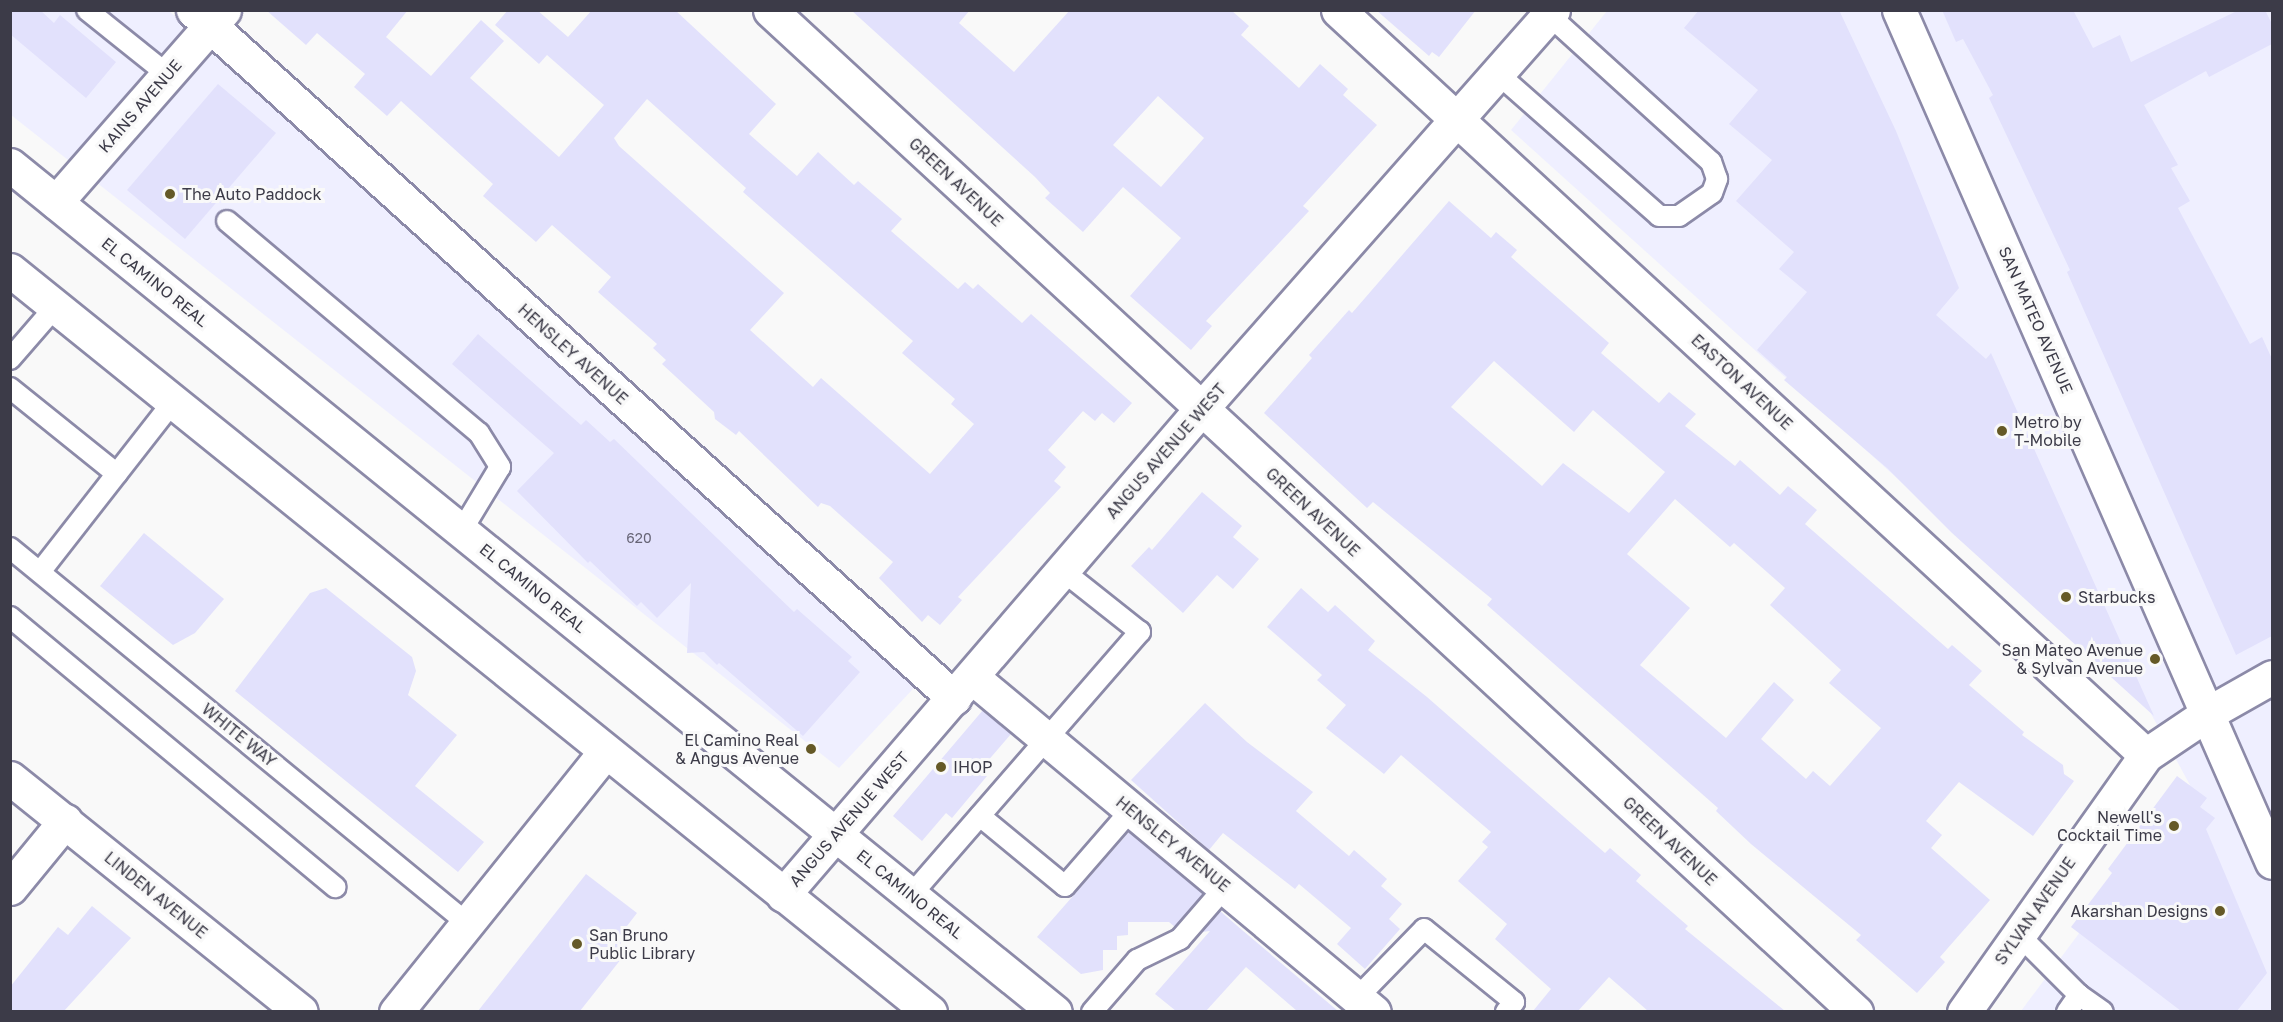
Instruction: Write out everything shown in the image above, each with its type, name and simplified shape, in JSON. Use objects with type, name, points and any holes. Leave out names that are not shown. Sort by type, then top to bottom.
[{"type":"street","name":"GREEN AVENUE","points":[[770,10],[1856,1011]]},
{"type":"street","name":"EASTON AVENUE","points":[[1338,10],[2146,755]]},
{"type":"street","name":"SAN MATEO AVENUE","points":[[1899,10],[2210,712],[2272,862]]},
{"type":"street","name":"ANGUS AVENUE WEST","points":[[783,895],[1201,409],[1551,13]]},
{"type":"street","name":"KAINS AVENUE","points":[[56,202],[168,75],[209,16]]},
{"type":"street","name":"HENSLEY AVENUE","points":[[209,16],[963,687],[1046,742],[1225,887],[1365,1005]]},
{"type":"street","name":"EL CAMINO REAL","points":[[10,165],[1055,1011]]},
{"type":"street","points":[[10,270],[605,752],[930,1011]]},
{"type":"street","name":"SYLVAN AVENUE","points":[[1964,1011],[2146,755],[2210,712],[2272,677]]},
{"type":"street","points":[[396,1011],[605,752]]},
{"type":"street","name":"LINDEN AVENUE","points":[[10,778],[301,1011]]},
{"type":"street","points":[[10,888],[65,821]]},
{"type":"lane","points":[[87,10],[168,75]]},
{"type":"lane","points":[[1497,74],[1659,216],[1679,216],[1712,193],[1717,178],[1711,162],[1551,13]]},
{"type":"lane","points":[[227,221],[479,433],[500,467],[462,530]]},
{"type":"lane","points":[[10,359],[55,307]]},
{"type":"lane","points":[[10,388],[117,474]]},
{"type":"lane","points":[[40,572],[173,402]]},
{"type":"lane","name":"WHITE WAY","points":[[10,548],[467,923]]},
{"type":"lane","points":[[912,895],[1140,632],[1063,571]]},
{"type":"lane","points":[[10,617],[335,887]]},
{"type":"lane","points":[[980,816],[1065,886],[1131,810]]},
{"type":"lane","points":[[1092,1011],[1137,960],[1180,939],[1225,887]]},
{"type":"lane","points":[[1365,1005],[1424,929],[1514,1002],[1506,1011]]},
{"type":"lane","points":[[2019,934],[2079,995],[2103,1011]]},
{"type":"lane","points":[[2067,1011],[2079,995]]},
{"type":"shaded area","points":[[11,11],[169,11],[926,675],[839,768],[11,115]]},
{"type":"shaded area","points":[[1607,11],[2272,11],[2272,1011],[2021,1011],[2190,785],[2144,701],[1511,130]]},
{"type":"building","points":[[10,10],[40,10],[54,23],[60,15],[116,62],[86,98],[10,34]]},
{"type":"building","points":[[266,10],[408,10],[386,37],[431,76],[481,20],[504,41],[470,78],[559,157],[604,105],[547,55],[539,64],[495,25],[508,10],[537,10],[568,37],[592,10],[675,10],[776,104],[749,134],[797,176],[818,152],[854,185],[858,181],[902,219],[891,231],[958,289],[965,282],[973,289],[978,284],[1022,323],[1031,314],[1132,403],[1114,423],[1102,413],[1095,421],[1083,411],[1048,450],[1066,467],[1054,481],[1061,487],[958,597],[962,600],[940,625],[928,615],[922,622],[879,578],[893,562],[830,506],[821,503],[818,507],[739,431],[736,435],[715,419],[714,412],[662,364],[666,360],[653,348],[657,344],[598,292],[611,277],[552,225],[536,242],[483,196],[493,184],[401,101],[387,116],[354,87],[365,74],[317,33],[306,45]],"holes":[[[647,99],[746,188],[743,192],[913,341],[902,353],[955,399],[951,404],[974,424],[930,474],[821,378],[813,387],[750,330],[784,293],[619,146],[614,138]]]},
{"type":"building","points":[[851,10],[970,10],[959,23],[1014,72],[1070,10],[1231,10],[1249,26],[1241,35],[1299,88],[1320,64],[1348,89],[1343,95],[1377,125],[1303,206],[1309,211],[1206,321],[1212,326],[1191,350],[1130,296],[1181,238],[1123,187],[1083,232],[1045,198],[1050,193]],"holes":[[[1158,96],[1204,138],[1161,187],[1113,145]]]},
{"type":"building","points":[[1376,10],[1476,10],[1439,57],[1432,52],[1429,56]]},
{"type":"building","points":[[1699,10],[1839,10],[1896,131],[1959,288],[1936,315],[1986,359],[1991,353],[2154,716],[1952,533],[1887,468],[1784,380],[1787,377],[1757,350],[1807,292],[1779,269],[1794,252],[1736,201],[1772,160],[1729,124],[1758,90],[1684,28]]},
{"type":"building","points":[[1942,10],[2073,10],[2093,48],[2120,35],[2131,62],[2239,10],[2265,10],[2272,24],[2272,44],[2209,77],[2206,71],[2144,105],[2178,165],[2171,168],[2190,201],[2178,208],[2250,344],[2262,337],[2272,359],[2272,636],[2236,655],[2067,272],[2070,270],[1989,98],[1993,95],[1963,39],[1956,42]]},
{"type":"building","points":[[218,84],[276,133],[185,239],[127,190]]},
{"type":"building","points":[[1449,201],[1491,238],[1496,232],[1517,250],[1511,257],[1609,343],[1601,353],[1659,403],[1669,392],[1696,414],[1685,426],[1735,466],[1740,460],[1780,495],[1788,486],[1817,510],[1805,524],[1948,649],[1952,645],[1982,671],[1969,685],[2024,732],[2022,735],[2063,765],[2064,774],[2074,781],[2033,836],[1959,782],[1926,821],[1942,835],[1931,848],[1990,900],[1940,957],[1945,962],[1917,993],[1856,940],[1861,935],[1751,844],[1716,811],[1718,808],[1487,605],[1492,599],[1373,502],[1367,508],[1264,413],[1312,358],[1309,355],[1349,310],[1352,313]],"holes":[[[1494,361],[1574,432],[1593,410],[1665,472],[1629,513],[1563,463],[1542,486],[1451,407]],[[1675,499],[1730,547],[1734,543],[1785,588],[1770,605],[1841,670],[1829,683],[1881,728],[1830,786],[1813,771],[1806,779],[1761,739],[1794,700],[1774,682],[1726,738],[1640,665],[1690,608],[1627,554]]]},
{"type":"building","points":[[478,334],[581,425],[586,420],[610,442],[614,439],[794,612],[797,609],[852,657],[848,661],[860,672],[803,736],[704,652],[687,653],[691,583],[657,618],[641,602],[637,606],[590,561],[588,563],[517,491],[554,453],[452,364]]},
{"type":"building","points":[[1202,492],[1242,526],[1233,537],[1259,559],[1233,589],[1217,575],[1183,613],[1131,566],[1149,547],[1152,550]]},
{"type":"building","points":[[144,533],[224,599],[195,633],[173,645],[100,586]]},
{"type":"building","points":[[326,588],[412,657],[416,671],[408,695],[457,735],[415,786],[484,842],[458,872],[235,691],[310,593]]},
{"type":"building","points":[[1301,588],[1328,612],[1335,605],[1375,641],[1368,650],[1427,697],[1605,853],[1610,848],[1641,875],[1636,881],[1688,926],[1685,929],[1785,1011],[1648,1011],[1609,977],[1578,1011],[1533,1011],[1551,989],[1495,939],[1507,924],[1458,881],[1488,847],[1482,842],[1491,832],[1401,755],[1384,774],[1326,728],[1346,705],[1317,680],[1322,675],[1267,627]]},
{"type":"building","points":[[1205,703],[1247,742],[1313,792],[1296,811],[1349,856],[1354,850],[1387,879],[1381,886],[1402,904],[1389,919],[1400,929],[1365,969],[1337,944],[1351,928],[1299,884],[1295,889],[1223,833],[1209,850],[1131,780]]},
{"type":"building","points":[[983,710],[1011,734],[980,770],[987,776],[952,818],[946,813],[922,841],[893,816]]},
{"type":"building","points":[[2177,776],[2207,798],[2200,807],[2215,818],[2206,829],[2267,973],[2237,1011],[2181,1011],[2071,927],[2112,873],[2108,869]]},
{"type":"building","points":[[1129,832],[1203,894],[1175,927],[1169,922],[1128,922],[1128,935],[1117,936],[1117,950],[1103,950],[1103,970],[1081,974],[1037,937]]},
{"type":"building","name":"San Bruno Public Library","points":[[586,874],[637,913],[617,939],[629,949],[580,1011],[478,1011]]},
{"type":"building","points":[[92,906],[131,938],[64,1011],[10,1011],[10,987],[58,927],[68,935]]},
{"type":"building","points":[[1220,911],[1338,1011],[1297,1011],[1246,967],[1206,1011],[1176,1011],[1155,994],[1210,931],[1202,932]]},
{"type":"place","name":"The Auto Paddock","points":[[170,194]]},
{"type":"place","name":"Metro by T-Mobile","points":[[2002,431]]},
{"type":"place","name":"Starbucks","points":[[2066,597]]},
{"type":"place","name":"San Mateo Avenue & Sylvan Avenue","points":[[2155,659]]},
{"type":"place","name":"El Camino Real & Angus Avenue","points":[[811,749]]},
{"type":"place","name":"IHOP","points":[[941,767]]},
{"type":"place","name":"Newell's Cocktail Time","points":[[2174,826]]},
{"type":"place","name":"Akarshan Designs","points":[[2220,911]]},
{"type":"place","name":"San Bruno Public Library","points":[[577,944]]}]
